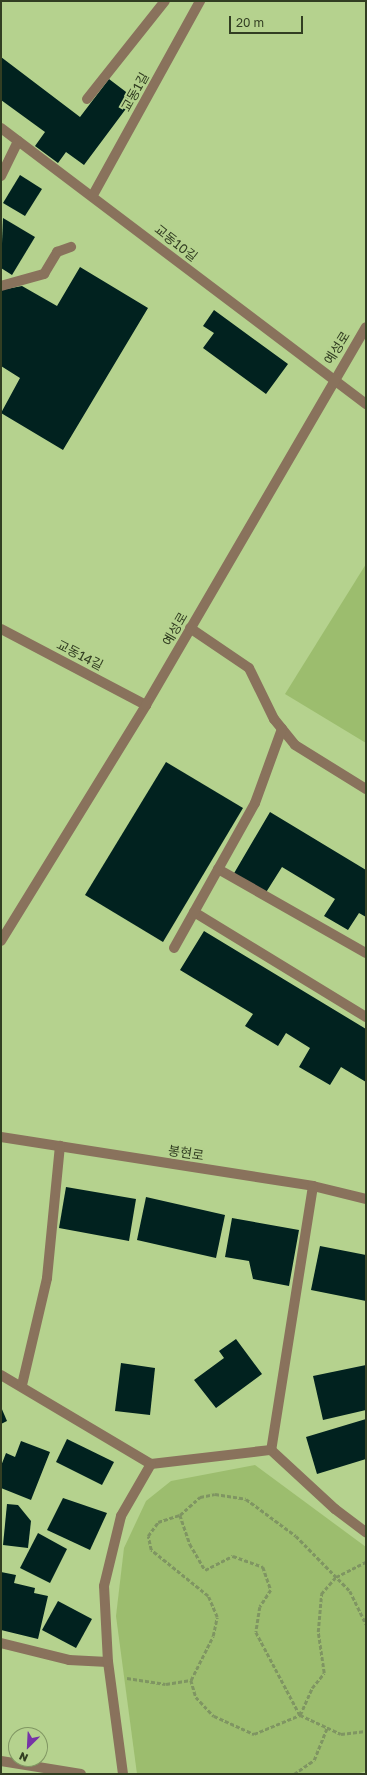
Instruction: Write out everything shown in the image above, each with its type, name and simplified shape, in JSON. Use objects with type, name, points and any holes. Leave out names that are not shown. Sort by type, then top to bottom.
[{"type":"street","points":[[87,99],[165,1]]},
{"type":"street","name":"교동1길","points":[[93,195],[200,1]]},
{"type":"street","name":"교동10길","points":[[1,128],[93,195],[332,381],[366,404]]},
{"type":"street","points":[[1,176],[18,141]]},
{"type":"street","points":[[1,286],[44,274],[57,252],[71,248]]},
{"type":"street","name":"예성로","points":[[1,941],[146,705],[332,381],[366,327]]},
{"type":"street","points":[[190,628],[249,668],[282,729],[295,745],[366,789]]},
{"type":"street","name":"교동14길","points":[[1,629],[146,705]]},
{"type":"street","points":[[174,948],[255,804],[282,729]]},
{"type":"street","points":[[218,868],[366,953]]},
{"type":"street","points":[[194,912],[366,1017]]},
{"type":"street","name":"봉현로","points":[[1,1137],[313,1186],[366,1199]]},
{"type":"street","points":[[22,1385],[47,1278],[60,1146]]},
{"type":"street","points":[[271,1450],[313,1186]]},
{"type":"street","points":[[1,1375],[22,1385],[151,1464],[271,1450],[335,1509],[366,1532]]},
{"type":"street","points":[[124,1774],[112,1676],[108,1662],[104,1586],[121,1516],[151,1464]]},
{"type":"street","points":[[1,1643],[69,1660],[108,1662]]},
{"type":"street","points":[[1,1761],[81,1774]]},
{"type":"path","points":[[366,1562],[336,1577],[321,1594],[318,1632],[324,1673],[312,1688],[300,1715],[254,1734],[214,1716],[196,1697],[191,1680],[213,1636],[217,1618],[208,1596],[161,1560],[151,1550],[148,1536],[158,1522],[180,1515],[200,1497],[216,1494],[246,1499],[296,1536],[336,1577],[350,1592],[366,1624]]},
{"type":"path","points":[[180,1515],[190,1544],[205,1570],[234,1556],[263,1567],[271,1590],[260,1607],[256,1632],[300,1715],[341,1734],[366,1731]]},
{"type":"path","points":[[112,1676],[166,1684],[191,1680]]},
{"type":"path","points":[[294,1774],[314,1760],[327,1728]]},
{"type":"green space","points":[[366,564],[366,743],[285,694]]},
{"type":"green space","points":[[255,1465],[366,1547],[366,1771],[356,1774],[137,1774],[116,1616],[124,1548],[146,1501],[171,1481]]},
{"type":"building","points":[[1,57],[80,117],[109,79],[134,98],[84,165],[66,152],[58,163],[35,146],[45,132],[1,100]]},
{"type":"building","points":[[20,175],[42,189],[25,216],[3,203]]},
{"type":"building","points":[[3,218],[35,237],[12,275],[1,268]]},
{"type":"building","points":[[80,267],[148,308],[63,450],[1,413],[20,378],[1,366],[1,290],[22,286],[57,306]]},
{"type":"building","points":[[214,310],[288,364],[266,394],[203,348],[214,333],[203,326]]},
{"type":"building","points":[[166,762],[243,808],[163,942],[85,895]]},
{"type":"building","points":[[270,812],[366,870],[366,917],[359,913],[348,930],[324,916],[335,899],[282,867],[265,894],[233,875]]},
{"type":"building","points":[[204,931],[366,1029],[366,1082],[341,1067],[330,1085],[299,1067],[310,1048],[286,1033],[278,1046],[245,1026],[253,1014],[180,970]]},
{"type":"building","points":[[66,1187],[136,1199],[129,1241],[59,1228]]},
{"type":"building","points":[[146,1197],[225,1215],[216,1258],[137,1240]]},
{"type":"building","points":[[232,1218],[299,1230],[289,1286],[253,1279],[249,1261],[225,1257]]},
{"type":"building","points":[[320,1246],[366,1255],[366,1301],[311,1290]]},
{"type":"building","points":[[236,1339],[262,1374],[216,1408],[194,1380],[224,1358],[219,1351]]},
{"type":"building","points":[[121,1363],[155,1368],[150,1415],[115,1411]]},
{"type":"building","points":[[366,1365],[366,1410],[323,1420],[313,1376]]},
{"type":"building","points":[[1,1407],[7,1421],[1,1424]]},
{"type":"building","points":[[366,1419],[366,1459],[317,1474],[306,1437]]},
{"type":"building","points":[[67,1439],[114,1462],[102,1485],[56,1462]]},
{"type":"building","points":[[21,1441],[50,1452],[31,1500],[1,1488],[1,1466],[6,1453],[15,1457]]},
{"type":"building","points":[[63,1498],[107,1513],[90,1550],[47,1530]]},
{"type":"building","points":[[7,1504],[18,1505],[31,1521],[28,1548],[3,1545]]},
{"type":"building","points":[[38,1533],[67,1549],[50,1583],[20,1568]]},
{"type":"building","points":[[1,1572],[16,1575],[14,1583],[35,1588],[34,1593],[48,1596],[38,1639],[1,1630]]},
{"type":"building","points":[[58,1601],[92,1619],[76,1648],[42,1630]]}]
